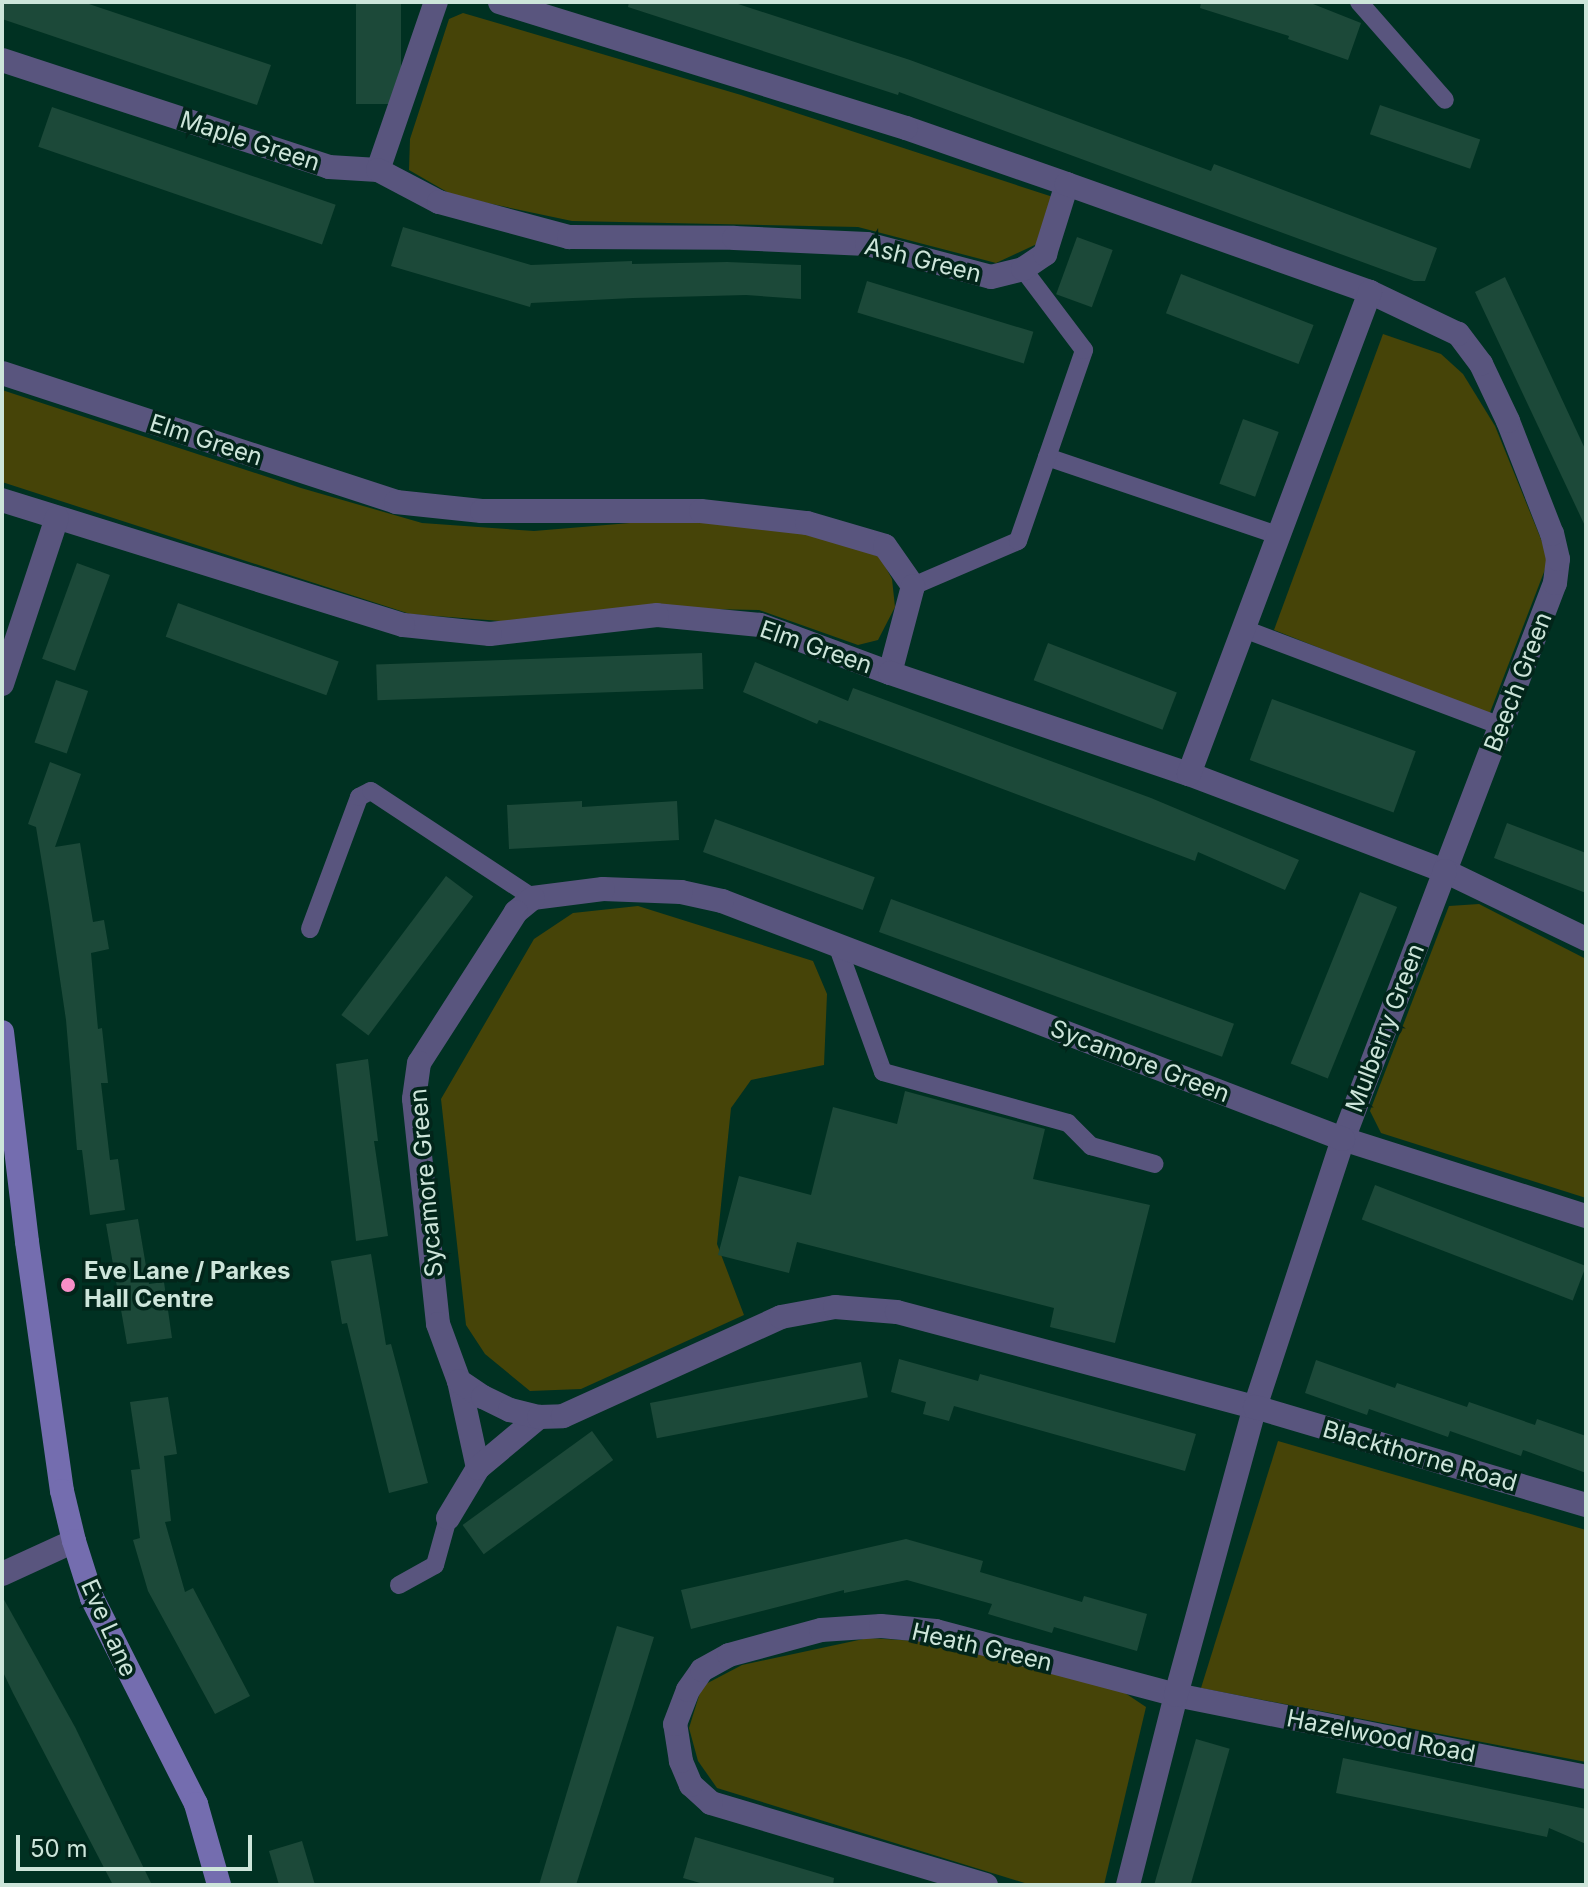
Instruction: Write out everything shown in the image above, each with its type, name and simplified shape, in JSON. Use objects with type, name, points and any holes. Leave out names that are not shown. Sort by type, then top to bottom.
[{"type":"street","points":[[378,170],[436,2]]},
{"type":"street","points":[[500,2],[906,128],[1067,184],[1045,254],[1023,269]]},
{"type":"street","name":"Maple Green","points":[[2,60],[329,167],[378,170]]},
{"type":"street","name":"Ash Green","points":[[378,170],[439,202],[569,237],[734,238],[867,244],[991,277],[1023,269]]},
{"type":"street","name":"Beech Green","points":[[1067,184],[1370,292],[1458,334],[1473,354],[1508,421],[1552,534],[1558,559],[1555,583],[1445,871]]},
{"type":"street","points":[[1189,774],[1370,292]]},
{"type":"street","name":"Elm Green","points":[[2,373],[396,502],[482,511],[701,511],[807,523],[885,546],[913,586],[890,673],[760,625],[737,622],[657,615],[490,634],[403,625],[2,500]]},
{"type":"street","points":[[2,684],[57,518]]},
{"type":"street","points":[[890,673],[1189,774],[1445,871],[1586,939]]},
{"type":"street","name":"Mulberry Green","points":[[1445,871],[1343,1139],[1586,1216]]},
{"type":"street","name":"Sycamore Green","points":[[478,1468],[459,1381],[438,1324],[414,1099],[419,1063],[516,912],[533,898],[603,889],[681,892],[722,901],[1343,1139]]},
{"type":"street","name":"Eve Lane","points":[[2,1032],[43,1358],[62,1491],[74,1541],[92,1598],[196,1804],[219,1885]]},
{"type":"street","points":[[1128,1885],[1255,1407],[1343,1139]]},
{"type":"street","points":[[459,1381],[510,1410],[539,1417],[563,1416],[781,1317],[835,1307],[897,1312],[1255,1407]]},
{"type":"street","name":"Blackthorne Road","points":[[1255,1407],[1586,1505]]},
{"type":"street","points":[[448,1518],[478,1468],[539,1417]]},
{"type":"street","points":[[2,1574],[74,1541]]},
{"type":"street","name":"Heath Green","points":[[986,1885],[711,1803],[691,1785],[681,1761],[675,1724],[688,1690],[702,1670],[729,1655],[821,1630],[881,1626],[936,1631],[1176,1695]]},
{"type":"street","name":"Hazelwood Road","points":[[1176,1695],[1586,1777]]},
{"type":"lane","points":[[1359,2],[1445,100]]},
{"type":"lane","points":[[913,586],[1018,541],[1084,350],[1023,269]]},
{"type":"lane","points":[[1047,457],[1280,536]]},
{"type":"lane","points":[[1244,629],[1501,726]]},
{"type":"lane","points":[[310,929],[359,797],[371,791],[533,898]]},
{"type":"lane","points":[[837,945],[883,1072],[1068,1123],[1091,1146],[1155,1164]]},
{"type":"lane","points":[[399,1585],[435,1565],[448,1518]]},
{"type":"shaded area","points":[[463,13],[741,95],[1053,197],[1039,243],[996,263],[858,227],[572,221],[454,196],[409,170],[410,139],[449,19]]},
{"type":"shaded area","points":[[1383,334],[1441,354],[1463,374],[1495,426],[1549,559],[1489,715],[1274,630]]},
{"type":"shaded area","points":[[2,390],[301,488],[422,523],[534,531],[630,523],[751,523],[836,541],[880,557],[892,579],[895,607],[878,640],[858,645],[759,610],[653,608],[512,622],[410,614],[2,482]]},
{"type":"shaded area","points":[[1479,904],[1586,959],[1586,1198],[1381,1133],[1370,1111],[1449,906]]},
{"type":"shaded area","points":[[638,906],[813,961],[827,994],[824,1065],[751,1080],[731,1108],[717,1244],[744,1315],[581,1389],[530,1391],[485,1354],[466,1325],[441,1099],[534,939],[573,913]]},
{"type":"shaded area","points":[[1278,1441],[1586,1530],[1586,1762],[1201,1688]]},
{"type":"shaded area","points":[[868,1638],[933,1642],[1119,1689],[1146,1707],[1104,1885],[1031,1885],[717,1788],[698,1761],[689,1728],[702,1686],[742,1665]]},
{"type":"building","points":[[2,2],[83,2],[271,65],[257,105],[2,19]]},
{"type":"building","points":[[356,2],[401,2],[401,104],[356,104]]},
{"type":"building","points":[[629,2],[732,2],[910,60],[1211,171],[1214,164],[1437,248],[1425,281],[1414,281],[899,92],[898,95],[628,7]]},
{"type":"building","points":[[1201,2],[1308,2],[1361,23],[1348,60],[1288,39],[1289,36],[1200,8]]},
{"type":"building","points":[[1380,105],[1480,140],[1470,169],[1370,134]]},
{"type":"building","points":[[52,107],[336,205],[322,244],[38,147]]},
{"type":"building","points":[[403,227],[531,265],[632,261],[632,264],[727,262],[801,265],[801,299],[746,295],[633,298],[531,303],[530,307],[391,266]]},
{"type":"building","points":[[1077,237],[1113,250],[1092,307],[1056,294]]},
{"type":"building","points":[[1181,274],[1314,325],[1299,364],[1166,313]]},
{"type":"building","points":[[1505,277],[1586,451],[1586,528],[1475,292]]},
{"type":"building","points":[[867,281],[1033,332],[1024,363],[857,313]]},
{"type":"building","points":[[1243,419],[1279,432],[1255,497],[1219,484]]},
{"type":"building","points":[[77,563],[110,575],[75,671],[42,659]]},
{"type":"building","points":[[178,603],[339,661],[326,695],[166,637]]},
{"type":"building","points":[[1048,643],[1177,692],[1162,730],[1034,680]]},
{"type":"building","points":[[702,653],[703,689],[377,700],[376,664]]},
{"type":"building","points":[[755,662],[848,701],[853,688],[1151,798],[1299,860],[1285,890],[1198,852],[1195,861],[819,720],[817,724],[743,692]]},
{"type":"building","points":[[56,680],[88,691],[67,753],[35,742]]},
{"type":"building","points":[[1272,699],[1416,751],[1394,812],[1250,760]]},
{"type":"building","points":[[50,762],[81,774],[55,847],[80,843],[93,922],[104,920],[109,949],[91,953],[98,1029],[102,1028],[108,1083],[101,1083],[110,1160],[118,1159],[125,1210],[90,1215],[82,1150],[77,1150],[66,1020],[49,905],[36,827],[28,824]]},
{"type":"building","points":[[582,801],[582,807],[677,801],[679,840],[509,849],[507,805]]},
{"type":"building","points":[[715,819],[875,877],[863,910],[703,852]]},
{"type":"building","points":[[1507,823],[1586,853],[1586,893],[1494,858]]},
{"type":"building","points":[[446,876],[473,896],[368,1035],[341,1015]]},
{"type":"building","points":[[1360,892],[1397,907],[1328,1079],[1291,1064]]},
{"type":"building","points":[[891,899],[1234,1024],[1222,1057],[879,932]]},
{"type":"building","points":[[368,1059],[378,1141],[374,1141],[388,1236],[356,1241],[336,1064]]},
{"type":"building","points":[[905,1091],[1045,1129],[1033,1179],[1150,1205],[1115,1343],[1050,1327],[1054,1308],[797,1242],[789,1273],[718,1255],[739,1176],[811,1195],[833,1107],[897,1124]]},
{"type":"building","points":[[1375,1185],[1586,1266],[1573,1301],[1362,1220]]},
{"type":"building","points":[[138,1219],[149,1284],[164,1282],[172,1338],[127,1344],[106,1224]]},
{"type":"building","points":[[371,1254],[386,1345],[391,1344],[428,1483],[389,1493],[347,1323],[342,1324],[331,1261]]},
{"type":"building","points":[[899,1359],[978,1381],[980,1374],[1196,1434],[1185,1471],[954,1406],[949,1421],[923,1414],[926,1402],[891,1392]]},
{"type":"building","points":[[1316,1360],[1395,1388],[1397,1383],[1467,1407],[1469,1402],[1535,1425],[1537,1419],[1586,1436],[1586,1473],[1523,1450],[1521,1456],[1450,1431],[1448,1437],[1369,1409],[1367,1415],[1305,1393]]},
{"type":"building","points":[[861,1362],[868,1397],[657,1438],[650,1403]]},
{"type":"building","points":[[168,1397],[177,1454],[164,1456],[171,1521],[165,1522],[185,1592],[193,1588],[250,1696],[215,1714],[148,1591],[133,1540],[140,1538],[131,1470],[140,1469],[130,1402]]},
{"type":"building","points":[[592,1431],[613,1460],[484,1554],[463,1525]]},
{"type":"building","points":[[906,1539],[983,1561],[980,1572],[1082,1602],[1084,1596],[1147,1614],[1137,1651],[1054,1627],[1052,1633],[988,1614],[992,1604],[907,1580],[844,1593],[844,1590],[691,1629],[681,1590]]},
{"type":"building","points":[[2,1596],[75,1727],[152,1885],[113,1885],[13,1693],[2,1670]]},
{"type":"building","points":[[617,1626],[654,1637],[576,1885],[539,1885]]},
{"type":"building","points":[[1196,1739],[1230,1749],[1191,1885],[1154,1885]]},
{"type":"building","points":[[1343,1758],[1586,1809],[1586,1844],[1549,1828],[1547,1837],[1336,1793]]},
{"type":"building","points":[[695,1837],[834,1878],[833,1885],[707,1885],[683,1878]]},
{"type":"building","points":[[302,1841],[315,1885],[279,1885],[269,1851]]},
{"type":"place","name":"Eve Lane / Parkes Hall Centre","points":[[68,1285]]}]
